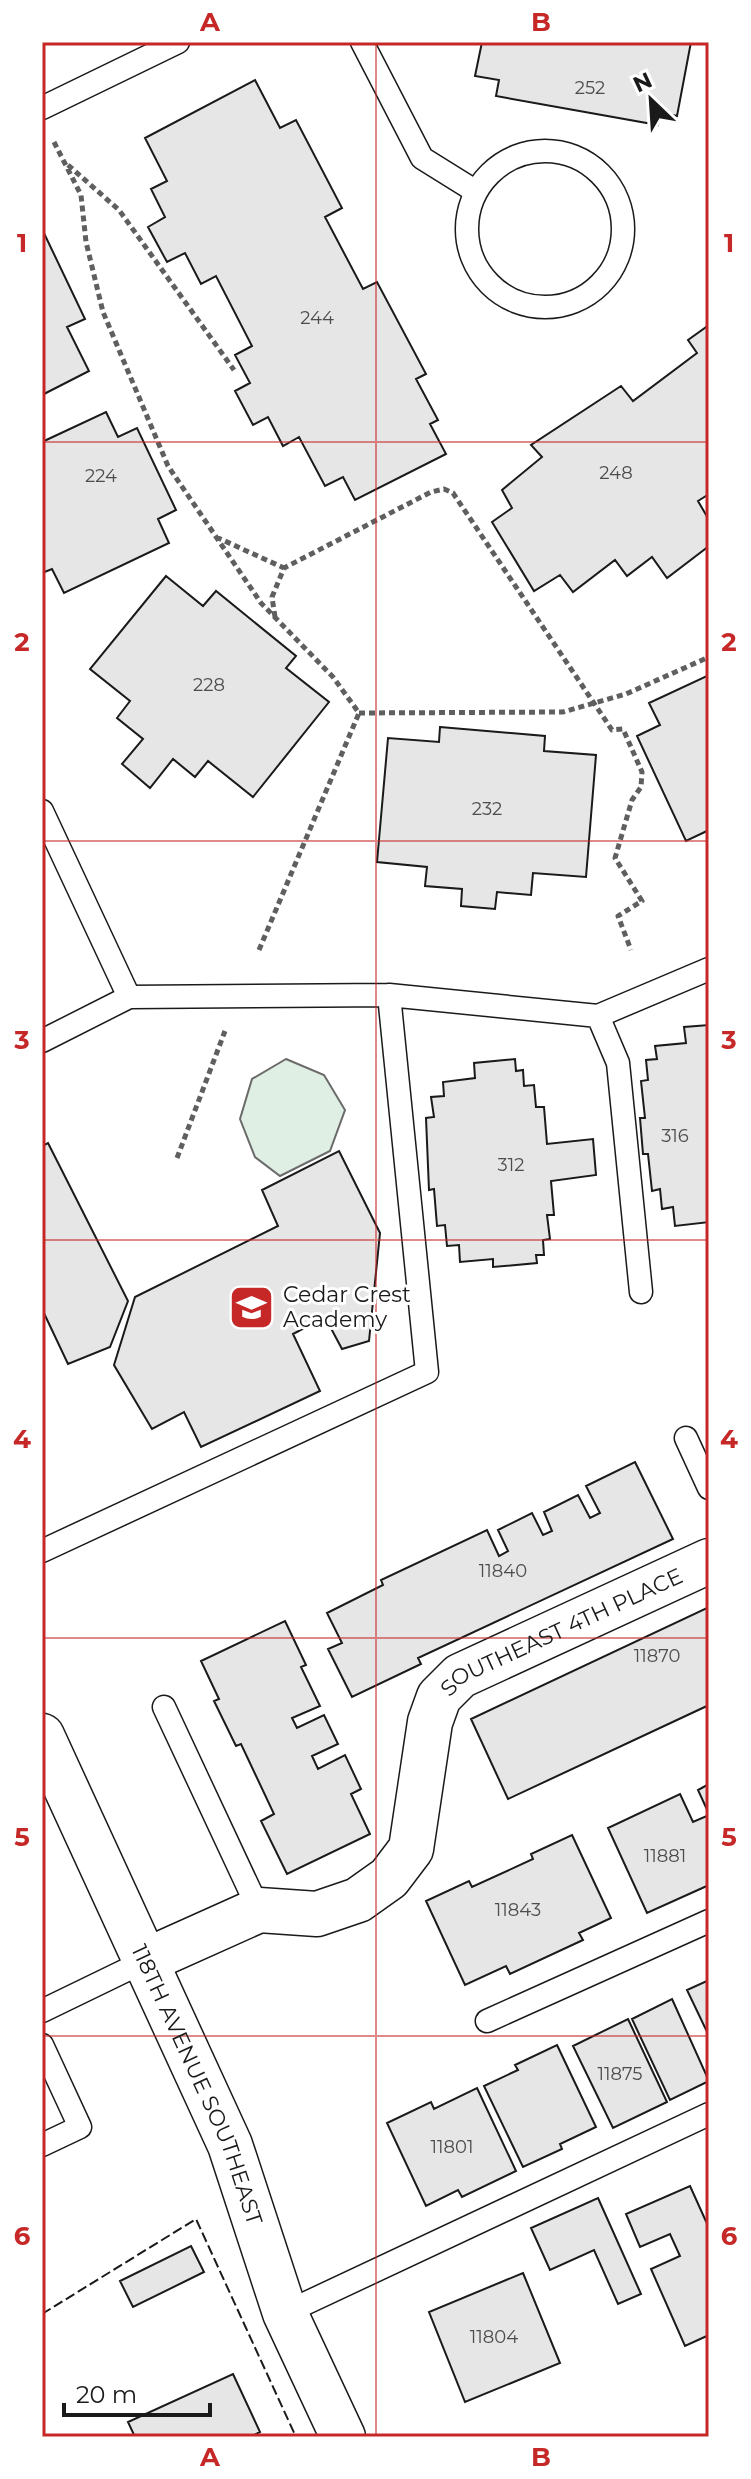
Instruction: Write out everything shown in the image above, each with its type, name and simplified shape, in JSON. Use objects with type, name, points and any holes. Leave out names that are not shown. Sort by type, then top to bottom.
[{"type":"street","name":"SOUTHEAST 4TH PLACE","points":[[143,1962],[259,1910],[317,1914],[358,1900],[389,1878],[411,1849],[430,1722],[439,1697],[460,1676],[709,1561]]},
{"type":"street","name":"118TH AVENUE SOUTHEAST","points":[[42,1736],[143,1962],[230,2145],[285,2313],[343,2437]]},
{"type":"lane","points":[[42,108],[178,42]]},
{"type":"lane","points":[[362,42],[422,158],[475,191]]},
{"type":"lane","points":[[544,150],[584,159],[614,187],[626,227],[616,268],[587,298],[574,302],[547,309],[507,300],[477,272],[465,232],[475,191],[503,161],[544,150]]},
{"type":"lane","points":[[42,811],[129,997]]},
{"type":"lane","points":[[42,1041],[129,997],[389,995],[598,1016],[709,969]]},
{"type":"lane","points":[[42,1551],[427,1372],[389,995]]},
{"type":"lane","points":[[598,1016],[618,1063],[641,1292]]},
{"type":"lane","points":[[686,1438],[709,1488]]},
{"type":"lane","points":[[164,1707],[259,1910]]},
{"type":"lane","points":[[487,2021],[709,1921]]},
{"type":"lane","points":[[42,2011],[143,1962]]},
{"type":"lane","points":[[42,2045],[80,2127],[42,2145]]},
{"type":"lane","points":[[285,2313],[709,2114]]},
{"type":"path","points":[[54,142],[81,195],[86,242],[103,312],[168,466],[215,537],[275,617],[333,677],[359,713]]},
{"type":"path","points":[[65,162],[119,210],[234,370]]},
{"type":"path","points":[[275,617],[272,597],[284,568],[444,489],[461,503],[612,730],[623,729],[642,772],[641,787],[632,800],[615,858],[642,901],[618,916],[631,950]]},
{"type":"path","points":[[215,537],[284,568]]},
{"type":"path","points":[[359,713],[563,712],[670,677],[709,657]]},
{"type":"path","points":[[259,950],[359,713]]},
{"type":"path","points":[[177,1158],[225,1030]]},
{"type":"green space","points":[[286,1059],[324,1075],[345,1110],[330,1151],[280,1176],[255,1157],[240,1119],[252,1079]]},
{"type":"building","points":[[482,42],[691,42],[677,116],[660,112],[658,125],[496,96],[499,80],[475,76]]},
{"type":"building","points":[[255,80],[280,128],[296,120],[342,208],[325,217],[363,289],[377,282],[426,374],[416,379],[438,420],[430,424],[446,454],[355,500],[343,477],[325,486],[299,437],[283,446],[268,417],[253,425],[235,391],[250,383],[235,355],[252,346],[216,276],[201,284],[185,253],[167,262],[148,227],[165,217],[151,189],[167,181],[145,138]]},
{"type":"building","points":[[42,229],[85,319],[67,327],[89,371],[42,395]]},
{"type":"building","points":[[709,325],[709,494],[698,501],[709,520],[709,546],[667,578],[652,557],[627,576],[615,560],[573,592],[560,575],[534,591],[492,522],[512,508],[502,490],[542,457],[531,445],[621,386],[633,401],[697,353],[688,340]]},
{"type":"building","points":[[106,412],[118,437],[137,428],[176,510],[158,519],[169,543],[64,593],[52,569],[42,573],[42,442]]},
{"type":"building","points":[[166,576],[203,606],[216,591],[296,656],[286,668],[329,702],[253,797],[208,761],[195,777],[173,759],[150,788],[122,764],[143,739],[117,718],[130,701],[90,669]]},
{"type":"building","points":[[709,675],[709,830],[686,841],[637,736],[660,725],[649,703]]},
{"type":"building","points":[[440,727],[545,736],[544,751],[596,755],[586,877],[533,873],[531,895],[497,892],[495,909],[461,906],[462,889],[425,886],[427,867],[377,862],[388,738],[439,742]]},
{"type":"building","points":[[709,1025],[709,1222],[675,1226],[673,1207],[662,1209],[660,1189],[652,1191],[648,1154],[643,1154],[640,1118],[645,1118],[641,1081],[648,1080],[646,1060],[657,1059],[655,1046],[686,1043],[684,1027]]},
{"type":"building","points":[[515,1059],[516,1071],[523,1070],[524,1086],[534,1085],[536,1107],[544,1107],[547,1144],[593,1139],[596,1175],[551,1181],[554,1215],[547,1215],[550,1239],[543,1240],[544,1255],[536,1255],[537,1263],[493,1267],[493,1259],[460,1262],[459,1245],[447,1246],[445,1225],[437,1226],[434,1189],[429,1190],[426,1118],[434,1117],[431,1097],[444,1096],[443,1082],[475,1078],[474,1063]]},
{"type":"building","points":[[48,1143],[128,1301],[110,1347],[68,1364],[42,1309],[42,1146]]},
{"type":"building","name":"Cedar Crest Academy","points":[[339,1151],[380,1233],[369,1341],[342,1349],[325,1317],[293,1334],[320,1391],[201,1447],[184,1412],[152,1429],[114,1365],[135,1297],[278,1226],[262,1190]]},
{"type":"building","points":[[635,1462],[673,1539],[418,1658],[421,1664],[352,1697],[328,1649],[342,1643],[327,1613],[383,1585],[381,1580],[487,1530],[499,1556],[508,1551],[498,1530],[532,1513],[543,1535],[552,1531],[544,1512],[578,1495],[590,1518],[600,1513],[586,1486]]},
{"type":"building","points":[[709,1607],[709,1705],[508,1799],[471,1719]]},
{"type":"building","points":[[285,1621],[306,1665],[301,1667],[320,1706],[292,1718],[297,1728],[324,1715],[338,1744],[312,1756],[318,1769],[345,1755],[361,1789],[351,1794],[370,1834],[287,1874],[261,1821],[274,1814],[241,1744],[236,1746],[214,1701],[219,1699],[201,1661]]},
{"type":"building","points":[[709,1784],[709,1814],[698,1790]]},
{"type":"building","points":[[680,1794],[693,1822],[709,1815],[709,1885],[647,1913],[608,1828]]},
{"type":"building","points":[[572,1835],[611,1918],[579,1933],[583,1940],[510,1974],[506,1966],[465,1985],[426,1901],[469,1881],[472,1887],[533,1859],[531,1854]]},
{"type":"building","points":[[709,1980],[709,2036],[687,1990]]},
{"type":"building","points":[[672,1999],[709,2081],[670,2100],[632,2019]]},
{"type":"building","points":[[628,2019],[667,2102],[613,2128],[573,2046]]},
{"type":"building","points":[[557,2045],[596,2127],[560,2144],[562,2149],[523,2167],[484,2086],[518,2070],[515,2065]]},
{"type":"building","points":[[477,2088],[516,2171],[462,2197],[458,2190],[426,2206],[387,2123],[431,2102],[434,2109]]},
{"type":"building","points":[[690,2186],[709,2228],[709,2335],[685,2346],[651,2269],[680,2256],[670,2234],[640,2247],[626,2214]]},
{"type":"building","points":[[598,2198],[641,2294],[618,2304],[594,2250],[550,2270],[531,2228]]},
{"type":"building","points":[[191,2246],[204,2272],[133,2307],[120,2281]]},
{"type":"building","points":[[523,2273],[560,2363],[465,2402],[429,2312]]},
{"type":"building","points":[[233,2374],[260,2432],[250,2437],[135,2437],[128,2422]]},
{"type":"fence","points":[[42,2314],[196,2219],[296,2437]]},
{"type":"place","name":"Cedar Crest Academy","points":[[252,1307]]}]
